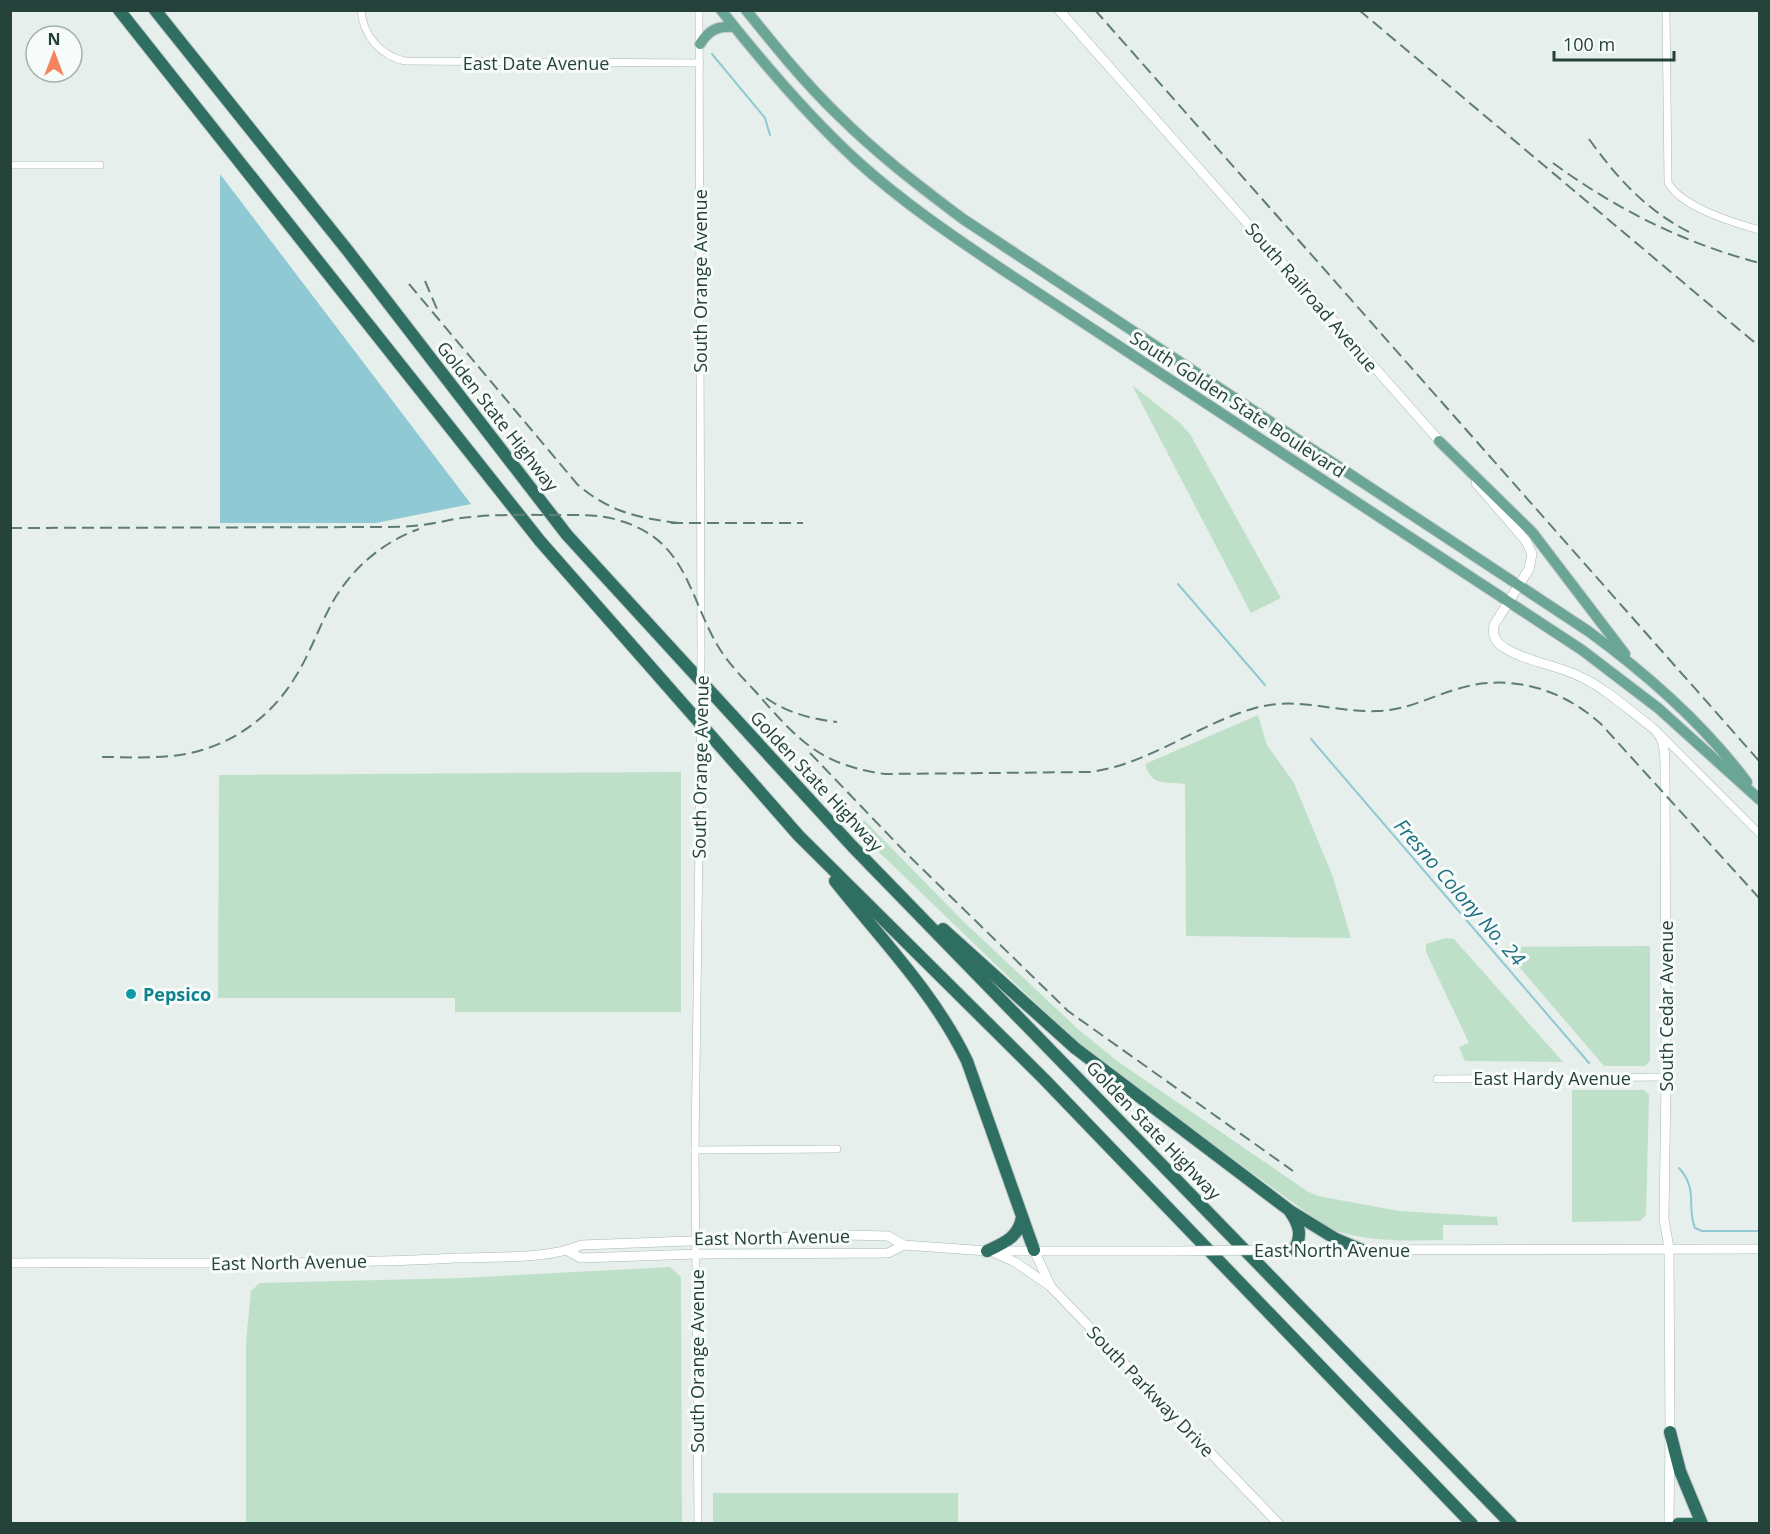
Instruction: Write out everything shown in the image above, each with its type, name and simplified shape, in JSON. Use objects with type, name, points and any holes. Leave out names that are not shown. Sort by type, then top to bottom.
[{"type":"highway","points":[[119,10],[540,540],[799,836],[947,1023],[967,1061],[1034,1250]]},
{"type":"highway","name":"Golden State Highway","points":[[155,10],[348,251],[567,535],[852,846],[1511,1524]]},
{"type":"highway","points":[[799,836],[1044,1079],[1472,1524]]},
{"type":"highway","points":[[852,846],[1075,1048],[1288,1210],[1336,1239],[1362,1250]]},
{"type":"highway","points":[[1288,1210],[1297,1221],[1300,1232],[1299,1243],[1294,1250]]},
{"type":"highway","points":[[987,1251],[1011,1239],[1020,1226],[1022,1217]]},
{"type":"highway","points":[[1670,1432],[1680,1471],[1702,1524]]},
{"type":"highway","points":[[1678,1524],[1696,1524]]},
{"type":"main road","name":"South Golden State Boulevard","points":[[721,10],[773,74],[820,124],[857,160],[913,208],[997,266],[1514,594],[1588,630],[1632,664],[1694,721],[1731,760],[1760,800]]},
{"type":"main road","name":"South Golden State Boulevard","points":[[746,10],[785,58],[836,113],[879,153],[928,193],[1514,594],[1582,650],[1637,690],[1760,800]]},
{"type":"main road","points":[[700,44],[711,30],[723,26],[734,27]]},
{"type":"main road","points":[[1439,441],[1536,537],[1632,664]]},
{"type":"street","name":"East Date Avenue","points":[[361,10],[363,24],[376,46],[399,60],[414,62],[700,63]]},
{"type":"street","name":"South Orange Avenue","points":[[698,1524],[695,1150],[701,652],[699,10]]},
{"type":"street","name":"South Railroad Avenue","points":[[1059,10],[1529,546],[1532,555],[1531,564],[1514,594]]},
{"type":"street","points":[[1666,10],[1668,182],[1680,197],[1692,205],[1760,230]]},
{"type":"street","points":[[10,165],[100,165]]},
{"type":"street","points":[[1514,594],[1494,625],[1494,634],[1500,644],[1510,651],[1584,678],[1622,704],[1660,735],[1760,834]]},
{"type":"street","name":"South Cedar Avenue","points":[[1660,735],[1665,753],[1664,1219],[1669,1248],[1669,1524]]},
{"type":"street","name":"East Hardy Avenue","points":[[1437,1079],[1666,1077]]},
{"type":"street","points":[[695,1150],[837,1149]]},
{"type":"street","name":"East North Avenue","points":[[10,1263],[390,1261],[504,1257],[568,1251],[581,1245],[848,1235],[888,1236],[904,1245],[987,1251],[1760,1249]]},
{"type":"street","name":"East North Avenue","points":[[568,1251],[580,1258],[696,1254],[888,1253],[904,1245]]},
{"type":"street","name":"South Parkway Drive","points":[[1034,1250],[1051,1287],[1280,1524]]},
{"type":"street","points":[[987,1251],[1015,1262],[1051,1287]]},
{"type":"green space","points":[[1132,385],[1179,422],[1190,434],[1281,598],[1251,613]]},
{"type":"green space","points":[[1258,715],[1267,745],[1294,783],[1333,877],[1351,938],[1186,936],[1185,784],[1155,780],[1145,764]]},
{"type":"green space","points":[[681,772],[681,1012],[455,1012],[455,998],[218,998],[219,775]]},
{"type":"green space","points":[[864,820],[965,923],[1079,1030],[1120,1063],[1307,1191],[1318,1196],[1399,1211],[1497,1217],[1498,1225],[1443,1225],[1443,1240],[1370,1238],[1341,1233],[1328,1228],[1114,1072],[1070,1036],[855,829]]},
{"type":"green space","points":[[1446,938],[1454,939],[1563,1062],[1465,1061],[1459,1047],[1469,1043],[1426,952],[1426,944]]},
{"type":"green space","points":[[1650,946],[1650,1061],[1645,1066],[1604,1066],[1502,947]]},
{"type":"green space","points":[[1572,1090],[1644,1090],[1649,1095],[1646,1215],[1640,1221],[1572,1222]]},
{"type":"green space","points":[[670,1267],[681,1277],[682,1523],[246,1523],[246,1341],[251,1291],[260,1283],[460,1278]]},
{"type":"green space","points":[[713,1493],[958,1493],[958,1523],[713,1523]]},
{"type":"water","points":[[220,174],[471,504],[376,523],[220,523]]},
{"type":"waterway","name":"Fresno Colony No. 24","points":[[712,54],[765,118],[770,135]]},
{"type":"waterway","name":"Fresno Colony No. 24","points":[[1178,584],[1265,685]]},
{"type":"waterway","name":"Fresno Colony No. 24","points":[[1311,739],[1589,1063]]},
{"type":"waterway","name":"Fresno Colony No. 24","points":[[1679,1168],[1689,1184],[1695,1228],[1702,1231],[1760,1231]]},
{"type":"railway","points":[[1095,10],[1760,762]]},
{"type":"railway","points":[[1359,10],[1760,347]]},
{"type":"railway","points":[[1589,139],[1633,192],[1659,214],[1689,232]]},
{"type":"railway","points":[[1553,163],[1601,195],[1651,223],[1704,245],[1760,263]]},
{"type":"railway","points":[[425,281],[437,309]]},
{"type":"railway","points":[[409,284],[577,484],[589,494],[625,512],[650,519],[679,523]]},
{"type":"railway","points":[[10,528],[397,527],[493,515],[582,515],[621,521],[642,530],[671,554],[682,569],[715,641],[724,655],[797,736],[811,747],[843,764],[885,774],[1091,772],[1132,761],[1212,724],[1269,705],[1300,704],[1346,710],[1378,711],[1409,706],[1476,684],[1496,683],[1534,687],[1569,701],[1601,724],[1760,899]]},
{"type":"railway","points":[[671,523],[803,523]]},
{"type":"railway","points":[[102,757],[152,757],[190,753],[230,739],[255,723],[277,702],[294,679],[331,605],[357,569],[392,541],[419,529]]},
{"type":"railway","points":[[766,698],[783,708],[800,714],[837,722]]},
{"type":"railway","points":[[810,753],[904,851],[1068,1011],[1293,1171]]},
{"type":"place","name":"Pepsico","points":[[131,994]]}]
